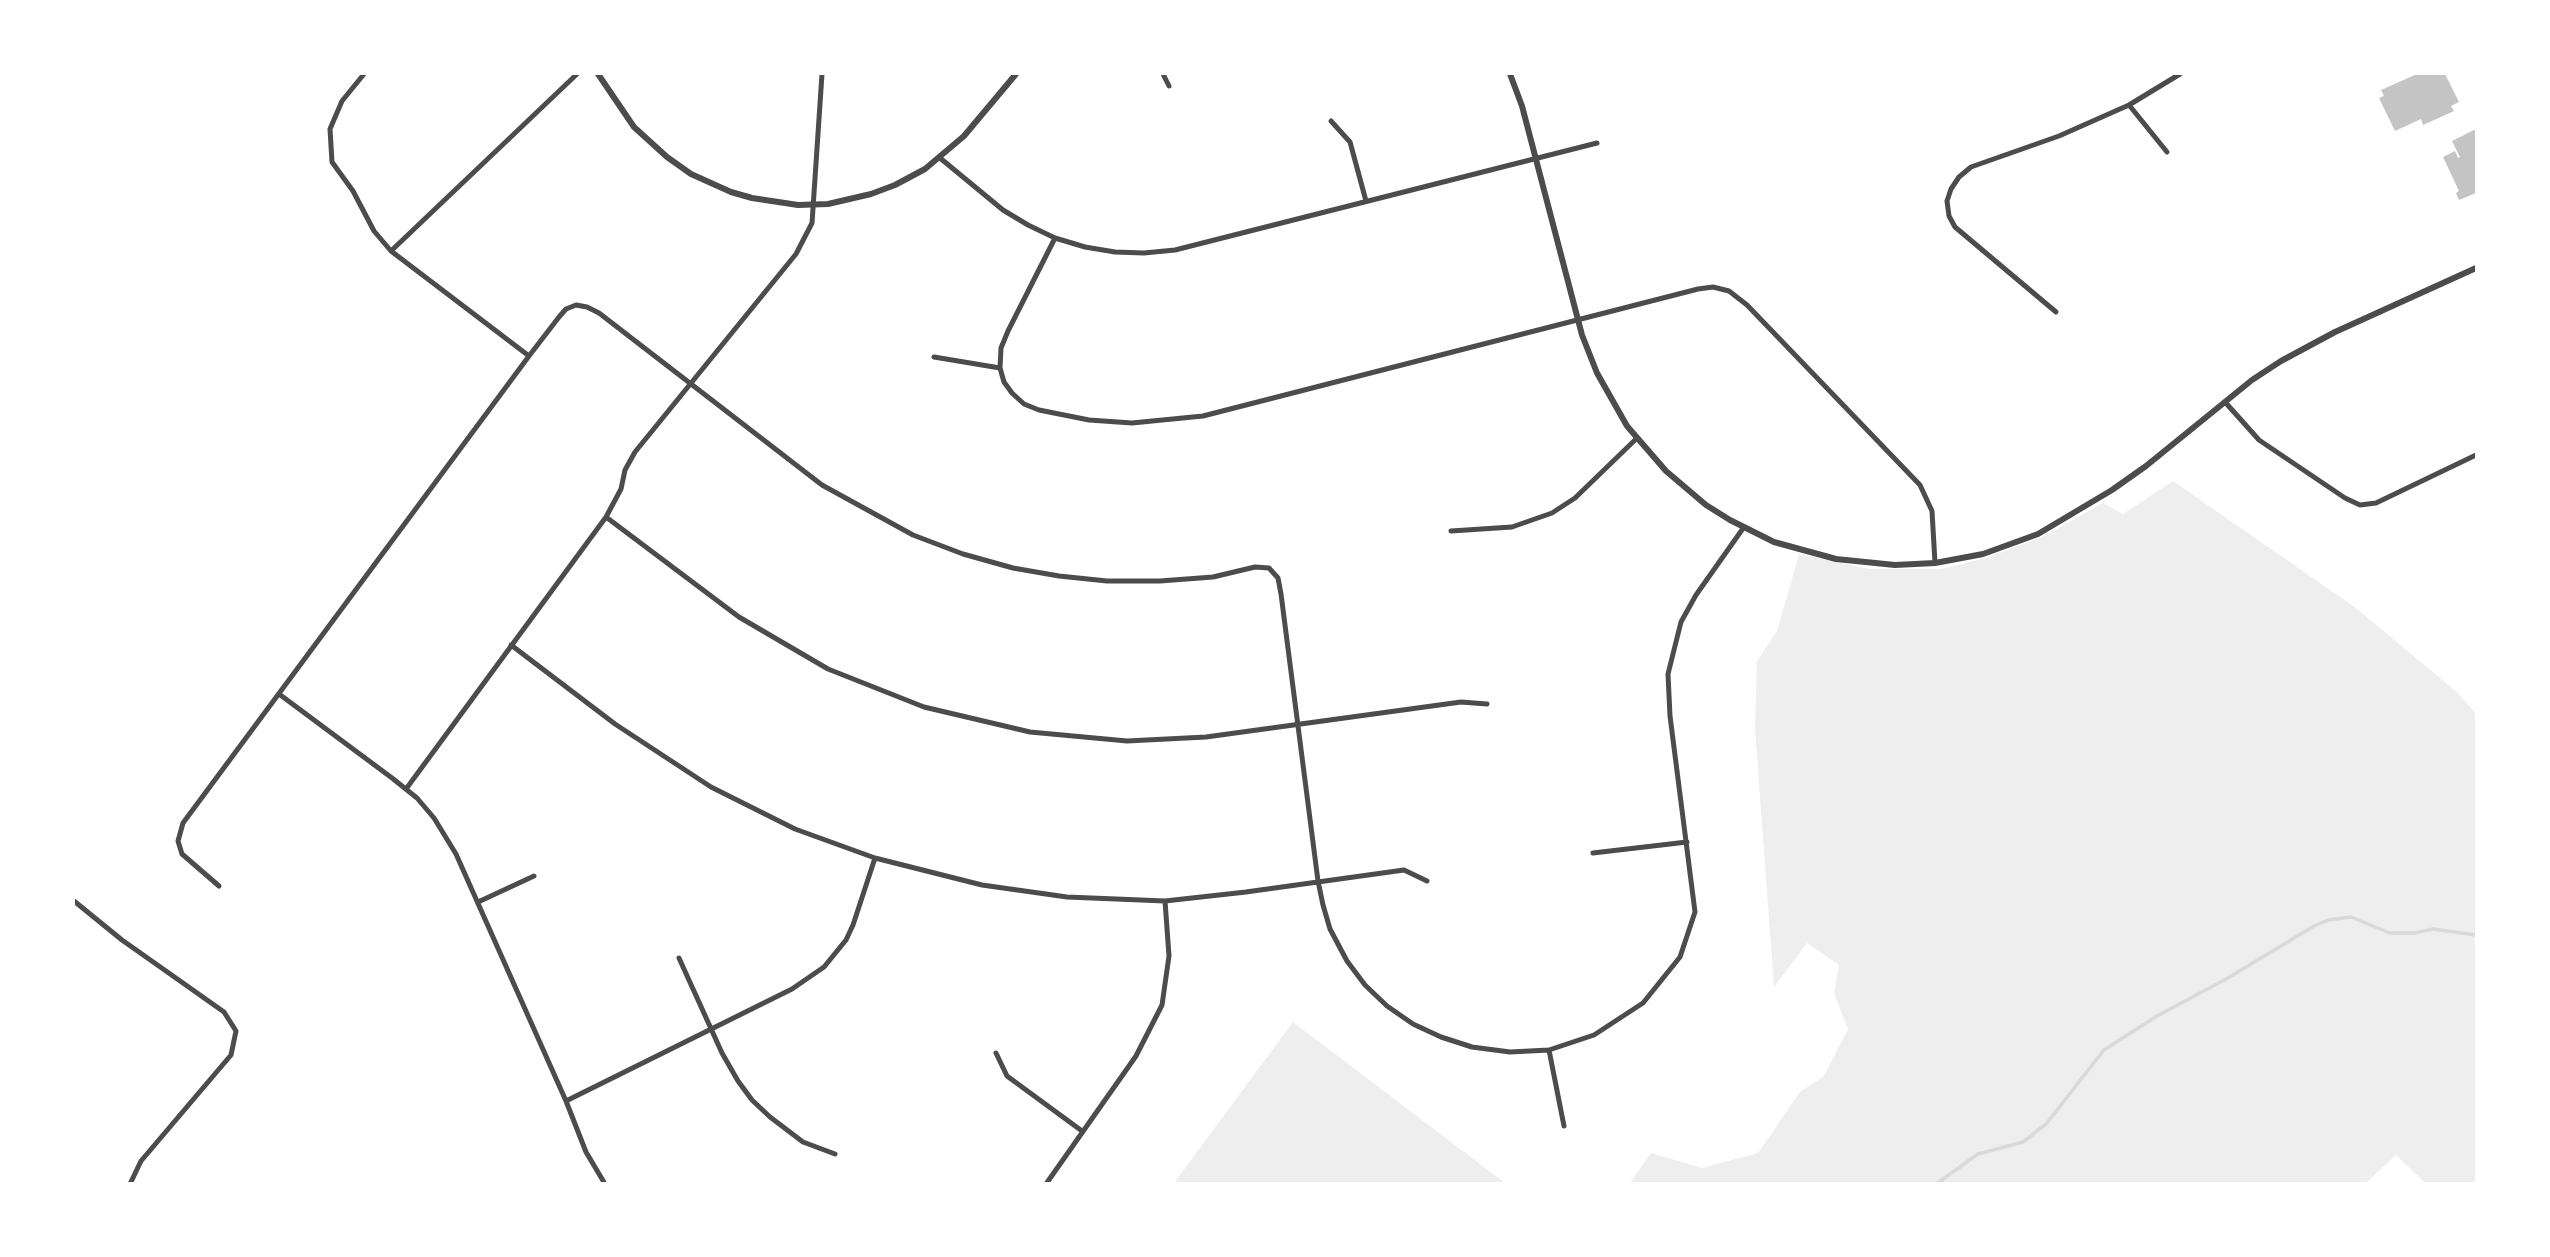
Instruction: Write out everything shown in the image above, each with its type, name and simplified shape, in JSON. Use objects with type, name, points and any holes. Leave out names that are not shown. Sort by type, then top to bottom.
[{"type":"street","points":[[364,74],[342,101],[330,129],[332,162],[353,191],[374,231],[391,251],[529,356]]},
{"type":"street","points":[[391,251],[577,74]]},
{"type":"street","points":[[598,74],[634,127],[667,158],[691,174],[731,192],[752,198],[813,204],[871,194],[895,185],[940,158],[964,136],[1016,74]]},
{"type":"street","points":[[406,789],[606,517],[621,489],[625,470],[635,452],[796,254],[812,223],[822,74]]},
{"type":"street","points":[[1163,74],[1169,86]]},
{"type":"street","points":[[1510,74],[1522,106],[1579,319],[1597,373],[1636,439],[1684,488],[1706,505],[1774,542],[1836,559],[1870,564],[1935,563],[2001,548],[2058,523],[2146,466],[2252,380],[2307,345],[2476,268]]},
{"type":"street","points":[[2056,312],[1955,227],[1949,216],[1947,201],[1951,189],[1959,177],[1971,167],[2059,136],[2129,105],[2180,74]]},
{"type":"street","points":[[2129,105],[2167,152]]},
{"type":"street","points":[[1331,121],[1350,142],[1366,201]]},
{"type":"street","points":[[940,158],[1003,210],[1055,238],[1115,252],[1144,253],[1175,250],[1597,143]]},
{"type":"street","points":[[1055,238],[1008,331],[1001,348],[1000,368],[1004,382],[1024,404],[1039,410],[1089,420],[1132,423],[1203,416],[1698,289],[1713,287],[1729,291],[1738,296],[1920,485],[1932,511],[1935,563]]},
{"type":"street","points":[[219,886],[182,854],[178,841],[183,823],[529,356],[566,309],[576,305],[599,313],[822,485],[913,535],[962,554],[1013,568],[1108,581],[1200,578],[1255,567],[1269,568],[1278,578],[1318,881],[1330,929],[1347,961],[1365,985],[1387,1006],[1413,1024],[1472,1047],[1510,1052],[1549,1050],[1594,1035],[1643,1003],[1680,957],[1695,912],[1670,716],[1668,674],[1681,622],[1696,595],[1744,527]]},
{"type":"street","points":[[934,357],[1000,368]]},
{"type":"street","points":[[2225,402],[2259,440],[2344,498],[2360,505],[2376,503],[2476,454]]},
{"type":"street","points":[[1451,531],[1512,527],[1552,513],[1575,498],[1636,439]]},
{"type":"street","points":[[606,517],[739,617],[828,668],[924,707],[1030,732],[1126,741],[1206,737],[1461,702],[1487,704]]},
{"type":"street","points":[[511,645],[615,724],[711,788],[795,830],[875,858],[982,885],[1067,897],[1165,901],[1404,870],[1427,881]]},
{"type":"street","points":[[279,694],[406,789],[434,818],[456,854],[586,1152],[605,1184]]},
{"type":"street","points":[[1593,853],[1686,842]]},
{"type":"street","points":[[566,1101],[792,989],[824,967],[846,940],[875,858]]},
{"type":"street","points":[[478,902],[534,876]]},
{"type":"street","points":[[74,901],[122,940],[224,1012],[236,1031],[231,1055],[141,1161],[130,1184]]},
{"type":"street","points":[[1046,1184],[1136,1056],[1162,1006],[1169,956],[1165,901]]},
{"type":"street","points":[[680,958],[738,1082],[752,1100],[803,1142],[835,1154]]},
{"type":"street","points":[[1549,1050],[1564,1126]]},
{"type":"street","points":[[996,1053],[1007,1076],[1083,1131]]},
{"type":"shaded area","points":[[2173,481],[2356,608],[2458,693],[2476,714],[2476,1183],[2425,1183],[2396,1155],[2365,1184],[1629,1184],[1651,1153],[1702,1168],[1758,1153],[1800,1092],[1824,1076],[1848,1029],[1834,993],[1839,965],[1807,943],[1774,987],[1755,729],[1757,661],[1777,631],[1799,554],[1869,569],[1941,569],[1986,558],[2042,537],[2103,503],[2123,514]]},
{"type":"shaded area","points":[[1293,1022],[1505,1183],[1174,1183]]},
{"type":"building","points":[[2417,74],[2445,74],[2459,102],[2451,106],[2454,111],[2423,125],[2421,119],[2395,131],[2379,98],[2384,96],[2381,90]]},
{"type":"building","points":[[2476,129],[2476,193],[2459,200],[2456,193],[2459,191],[2443,157],[2455,151],[2458,158],[2460,157],[2452,141]]},
{"type":"waterway","points":[[1936,1184],[1978,1154],[2023,1142],[2046,1124],[2104,1050],[2157,1016],[2228,978],[2314,926],[2328,920],[2351,917],[2390,933],[2415,933],[2433,929],[2476,935]]}]
